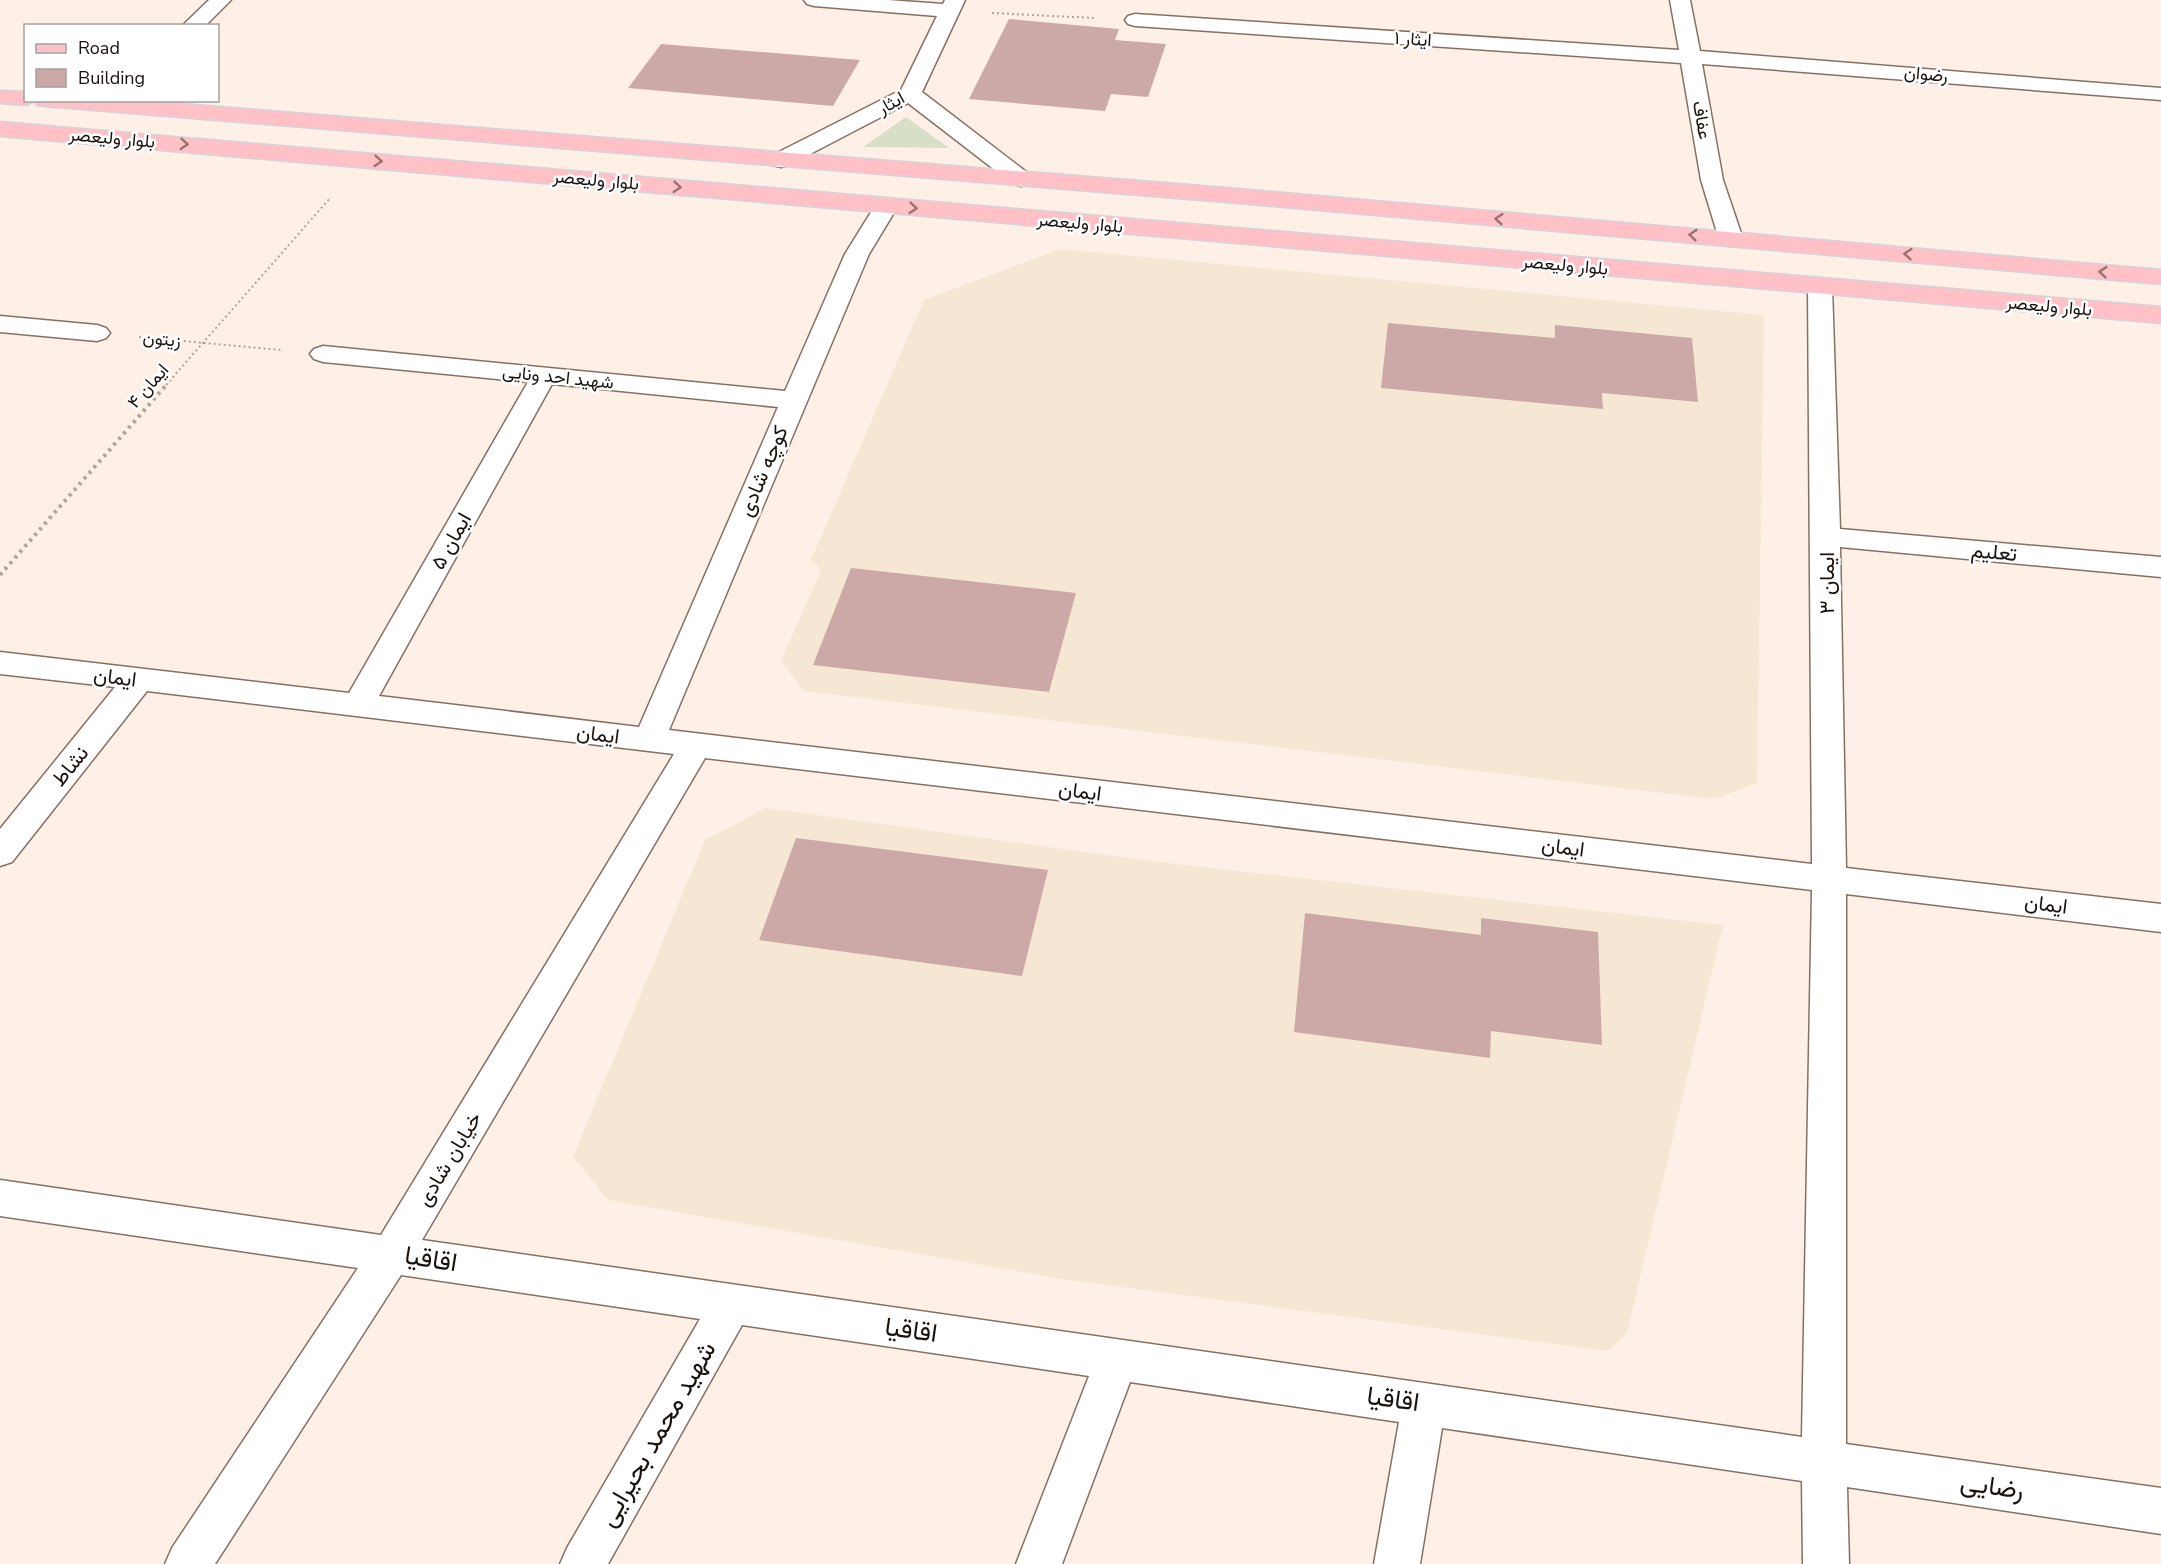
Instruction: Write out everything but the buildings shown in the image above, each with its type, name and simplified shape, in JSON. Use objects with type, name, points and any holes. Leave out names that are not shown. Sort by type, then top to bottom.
[{"type":"main road","points":[[0,97],[24,99]]},
{"type":"main road","name":"بلوار ولیعصر","points":[[86,102],[1020,178],[2161,277]]},
{"type":"main road","name":"بلوار ولیعصر","points":[[0,129],[2161,315]]},
{"type":"main road","points":[[1731,239],[1820,287]]},
{"type":"street","points":[[194,24],[220,0]]},
{"type":"street","points":[[814,0],[953,5]]},
{"type":"street","name":"عفاف","points":[[1680,0],[1712,180],[1731,239]]},
{"type":"street","name":"ایثار","points":[[781,160],[910,94],[953,5]]},
{"type":"street","name":"ایثار ۱","points":[[1135,21],[1690,57]]},
{"type":"street","name":"رضوان","points":[[1690,57],[2161,94]]},
{"type":"street","points":[[910,94],[1020,178]]},
{"type":"street","name":"کوچه شادی","points":[[649,740],[857,254],[886,206]]},
{"type":"street","name":"ایمان ۳","points":[[1820,287],[1827,537],[1829,879],[1823,1462],[1826,1564]]},
{"type":"street","points":[[0,324],[97,333]]},
{"type":"street","name":"شهید احد ونایی","points":[[323,354],[793,400]]},
{"type":"street","name":"ایمان ۵","points":[[358,705],[544,376]]},
{"type":"street","name":"تعلیم","points":[[1827,537],[2161,567]]},
{"type":"street","name":"ایمان","points":[[0,663],[2161,918]]},
{"type":"street","name":"نشاط","points":[[0,853],[139,679]]},
{"type":"street","name":"خیابان شادی","points":[[188,1564],[392,1253],[696,745]]},
{"type":"street","name":"اقاقیا","points":[[0,1198],[1823,1462]]},
{"type":"street","name":"شهید محمد بحیرایی","points":[[583,1564],[731,1304]]},
{"type":"street","points":[[1039,1564],[1117,1360]]},
{"type":"street","points":[[1397,1564],[1424,1404]]},
{"type":"street","name":"رضایی","points":[[1823,1462],[2161,1511]]},
{"type":"path","points":[[953,5],[1135,21]]},
{"type":"path","name":"ایمان ۴","points":[[0,575],[363,160]]},
{"type":"path","name":"زیتون","points":[[97,333],[323,354]]},
{"type":"shaded area","points":[[1060,249],[1764,315],[1757,783],[1714,799],[804,691],[781,661],[821,570],[811,560],[924,300]]},
{"type":"shaded area","points":[[766,808],[1158,862],[1723,925],[1627,1333],[1608,1351],[1068,1280],[608,1200],[573,1157],[705,840]]},
{"type":"green space","points":[[906,117],[949,148],[863,147]]}]
